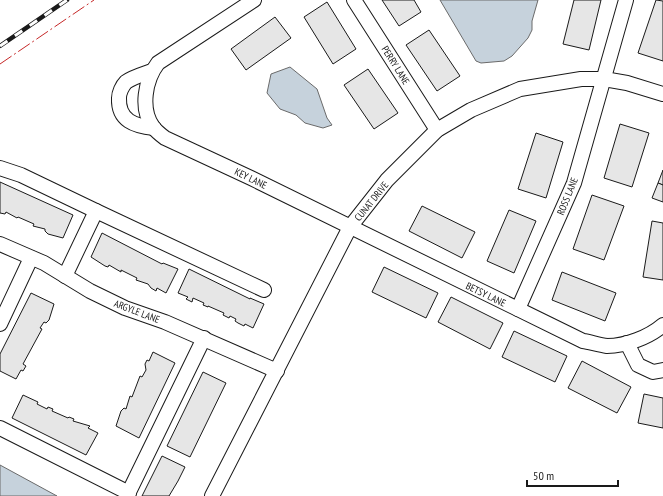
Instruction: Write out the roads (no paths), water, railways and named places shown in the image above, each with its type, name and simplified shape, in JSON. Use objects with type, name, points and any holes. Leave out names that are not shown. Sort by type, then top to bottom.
[{"type":"street","name":"KEY LANE","points":[[254,0],[158,63],[152,71],[126,82],[119,95],[120,112],[131,123],[154,128],[165,138],[350,226]]},
{"type":"street","name":"PERRY LANE","points":[[354,0],[437,130]]},
{"type":"street","name":"ROSS LANE","points":[[518,309],[574,183],[626,0]]},
{"type":"street","points":[[152,71],[146,96],[147,112],[154,128]]},
{"type":"street","name":"CUNAT DRIVE","points":[[212,496],[350,226],[387,180],[437,130],[471,110],[520,89],[581,79],[604,79],[627,83],[663,94]]},
{"type":"street","points":[[0,168],[21,175],[264,290]]},
{"type":"street","points":[[64,276],[96,211]]},
{"type":"street","name":"BETSY LANE","points":[[350,226],[583,341],[607,346],[627,343],[656,331],[663,325]]},
{"type":"street","name":"ARGYLE LANE","points":[[0,244],[31,258],[90,291],[125,308],[204,338],[277,371]]},
{"type":"street","points":[[0,324],[31,258]]},
{"type":"street","points":[[0,428],[128,494],[204,338]]},
{"type":"street","points":[[627,343],[638,365],[653,372],[663,370]]},
{"type":"railway","points":[[0,46],[67,0]]}]
